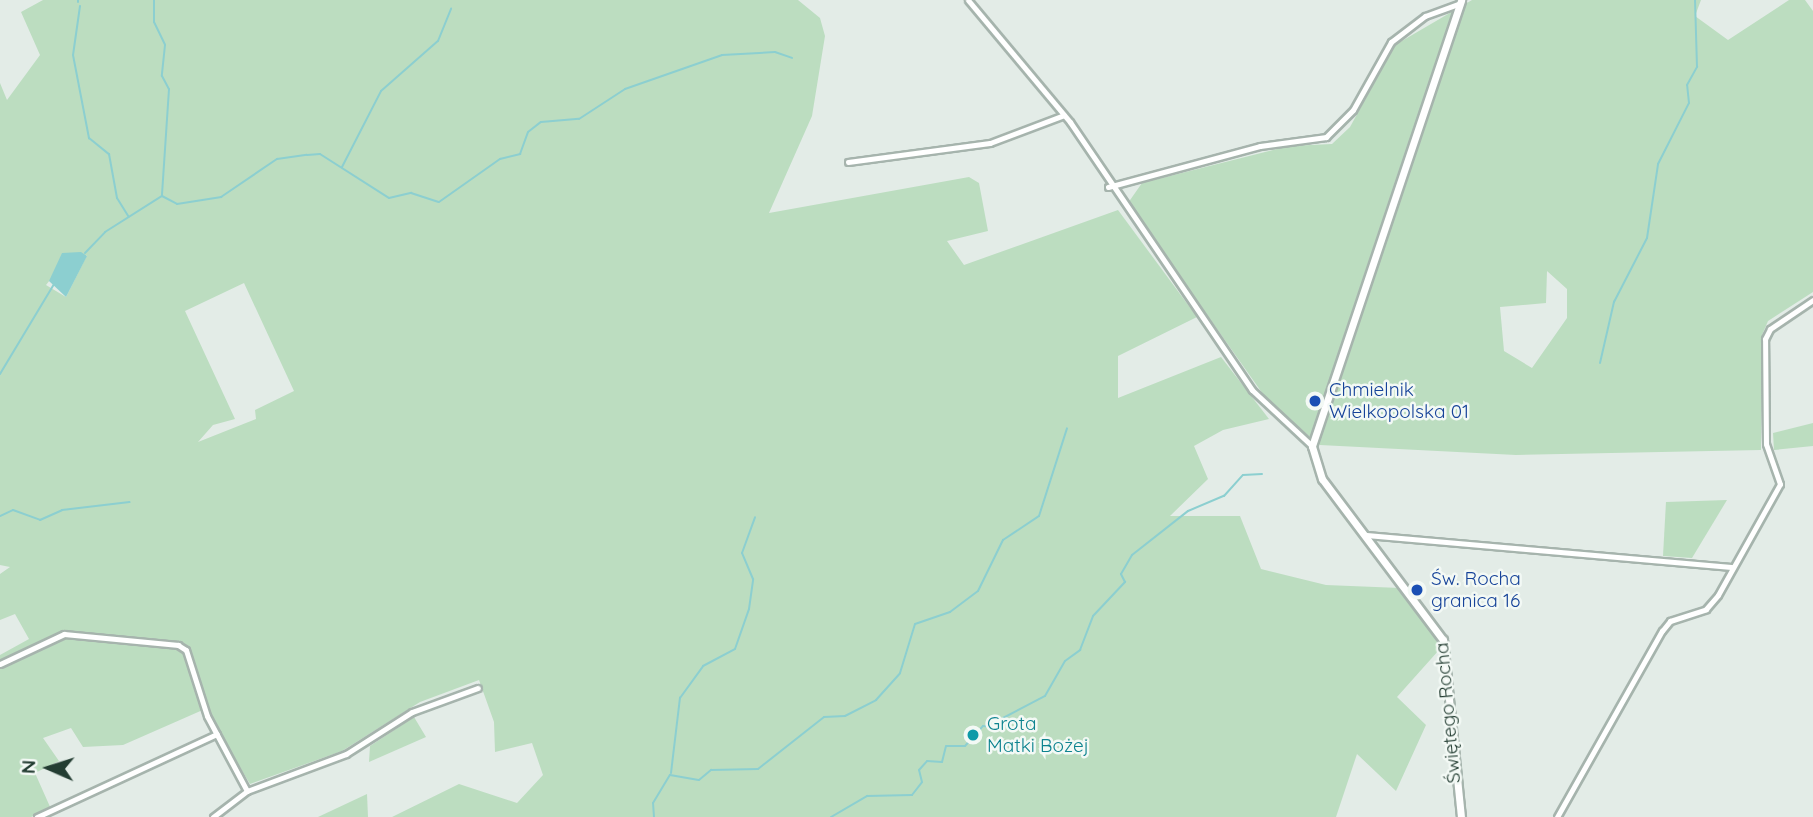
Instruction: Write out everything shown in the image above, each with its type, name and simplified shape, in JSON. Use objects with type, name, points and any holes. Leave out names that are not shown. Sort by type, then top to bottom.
[{"type":"street","points":[[968,0],[1064,115],[1108,187],[1252,390],[1312,446],[1461,2]]},
{"type":"street","points":[[1108,187],[1260,146],[1326,136],[1353,110],[1391,42],[1425,16],[1461,2]]},
{"type":"street","points":[[848,162],[990,143],[1064,115]]},
{"type":"street","points":[[1557,817],[1662,631],[1670,621],[1706,609],[1780,484],[1766,444],[1766,339],[1786,316],[1813,300]]},
{"type":"street","name":"Świętego Rocha","points":[[1312,446],[1322,479],[1401,580],[1443,640],[1461,817]]},
{"type":"street","points":[[1366,535],[1732,566]]},
{"type":"street","points":[[0,664],[64,634],[178,645],[186,650],[217,734],[247,791]]},
{"type":"street","points":[[213,817],[247,791],[346,754],[412,712],[478,688]]},
{"type":"street","points":[[37,817],[217,734]]},
{"type":"green space","points":[[43,0],[798,0],[820,18],[825,36],[812,116],[769,213],[969,177],[979,183],[988,231],[947,241],[964,265],[1118,210],[1197,317],[1118,356],[1118,398],[1221,357],[1269,419],[1223,430],[1194,446],[1208,479],[1170,516],[1240,516],[1261,569],[1326,585],[1400,588],[1436,639],[1439,650],[1397,697],[1426,725],[1396,791],[1357,754],[1336,817],[392,817],[459,784],[517,803],[543,775],[532,743],[495,752],[494,722],[479,680],[420,702],[342,751],[250,784],[205,709],[123,745],[83,747],[71,728],[43,738],[59,761],[35,773],[51,809],[31,817],[0,817],[0,655],[29,639],[15,614],[0,620],[0,574],[10,567],[0,565],[0,83],[7,100],[40,55],[21,12]],"holes":[[[87,255],[66,297],[46,285],[54,275]],[[244,283],[294,391],[255,410],[256,419],[198,442],[213,425],[235,419],[185,311]]]},
{"type":"green space","points":[[1472,0],[1701,0],[1695,16],[1728,40],[1789,0],[1805,0],[1813,11],[1813,292],[1768,321],[1762,335],[1761,450],[1516,455],[1320,445],[1270,404],[1128,203],[1142,183],[1289,146],[1332,144],[1350,127],[1395,45]],"holes":[[[1547,271],[1567,289],[1567,318],[1532,368],[1504,351],[1500,307],[1546,303]]]},
{"type":"green space","points":[[1813,423],[1813,446],[1774,450],[1773,433]]},
{"type":"green space","points":[[1727,500],[1692,558],[1663,556],[1666,502]]},
{"type":"green space","points":[[414,717],[426,737],[369,762],[370,746]]},
{"type":"green space","points":[[367,794],[368,817],[318,817]]},
{"type":"water","points":[[81,252],[87,256],[66,297],[49,281],[62,253]]},
{"type":"waterway","points":[[154,0],[154,22],[165,45],[162,76],[169,89],[162,195]]},
{"type":"waterway","points":[[1600,363],[1614,302],[1647,238],[1658,164],[1689,103],[1687,85],[1697,67],[1695,0]]},
{"type":"waterway","points":[[80,6],[73,55],[89,138],[109,154],[117,198],[129,217]]},
{"type":"waterway","points":[[342,167],[381,91],[438,41],[451,9]]},
{"type":"waterway","points":[[85,253],[105,232],[162,196],[177,204],[221,197],[277,159],[320,154],[389,198],[411,193],[439,202],[500,159],[520,154],[528,132],[541,122],[579,119],[625,89],[722,55],[775,52],[792,58]]},
{"type":"waterway","points":[[0,374],[54,284]]},
{"type":"waterway","points":[[654,817],[653,803],[670,775],[699,780],[711,770],[758,769],[824,717],[845,716],[876,700],[900,673],[915,624],[950,612],[978,591],[1003,540],[1039,516],[1067,428]]},
{"type":"waterway","points":[[831,817],[867,796],[912,795],[922,782],[919,770],[927,761],[942,762],[946,746],[965,746],[983,726],[1002,728],[1003,718],[1045,696],[1065,661],[1080,650],[1093,616],[1125,582],[1121,574],[1132,555],[1188,511],[1224,496],[1243,475],[1262,474]]},
{"type":"waterway","points":[[0,516],[13,510],[40,520],[62,510],[130,502]]},
{"type":"waterway","points":[[671,773],[680,698],[703,666],[735,649],[749,609],[753,579],[742,553],[755,517]]},
{"type":"place","name":"Chmielnik Wielkopolska 01","points":[[1315,401]]},
{"type":"place","name":"Św. Rocha granica 16","points":[[1417,590]]},
{"type":"place","name":"Grota Matki Bożej","points":[[973,735]]}]
